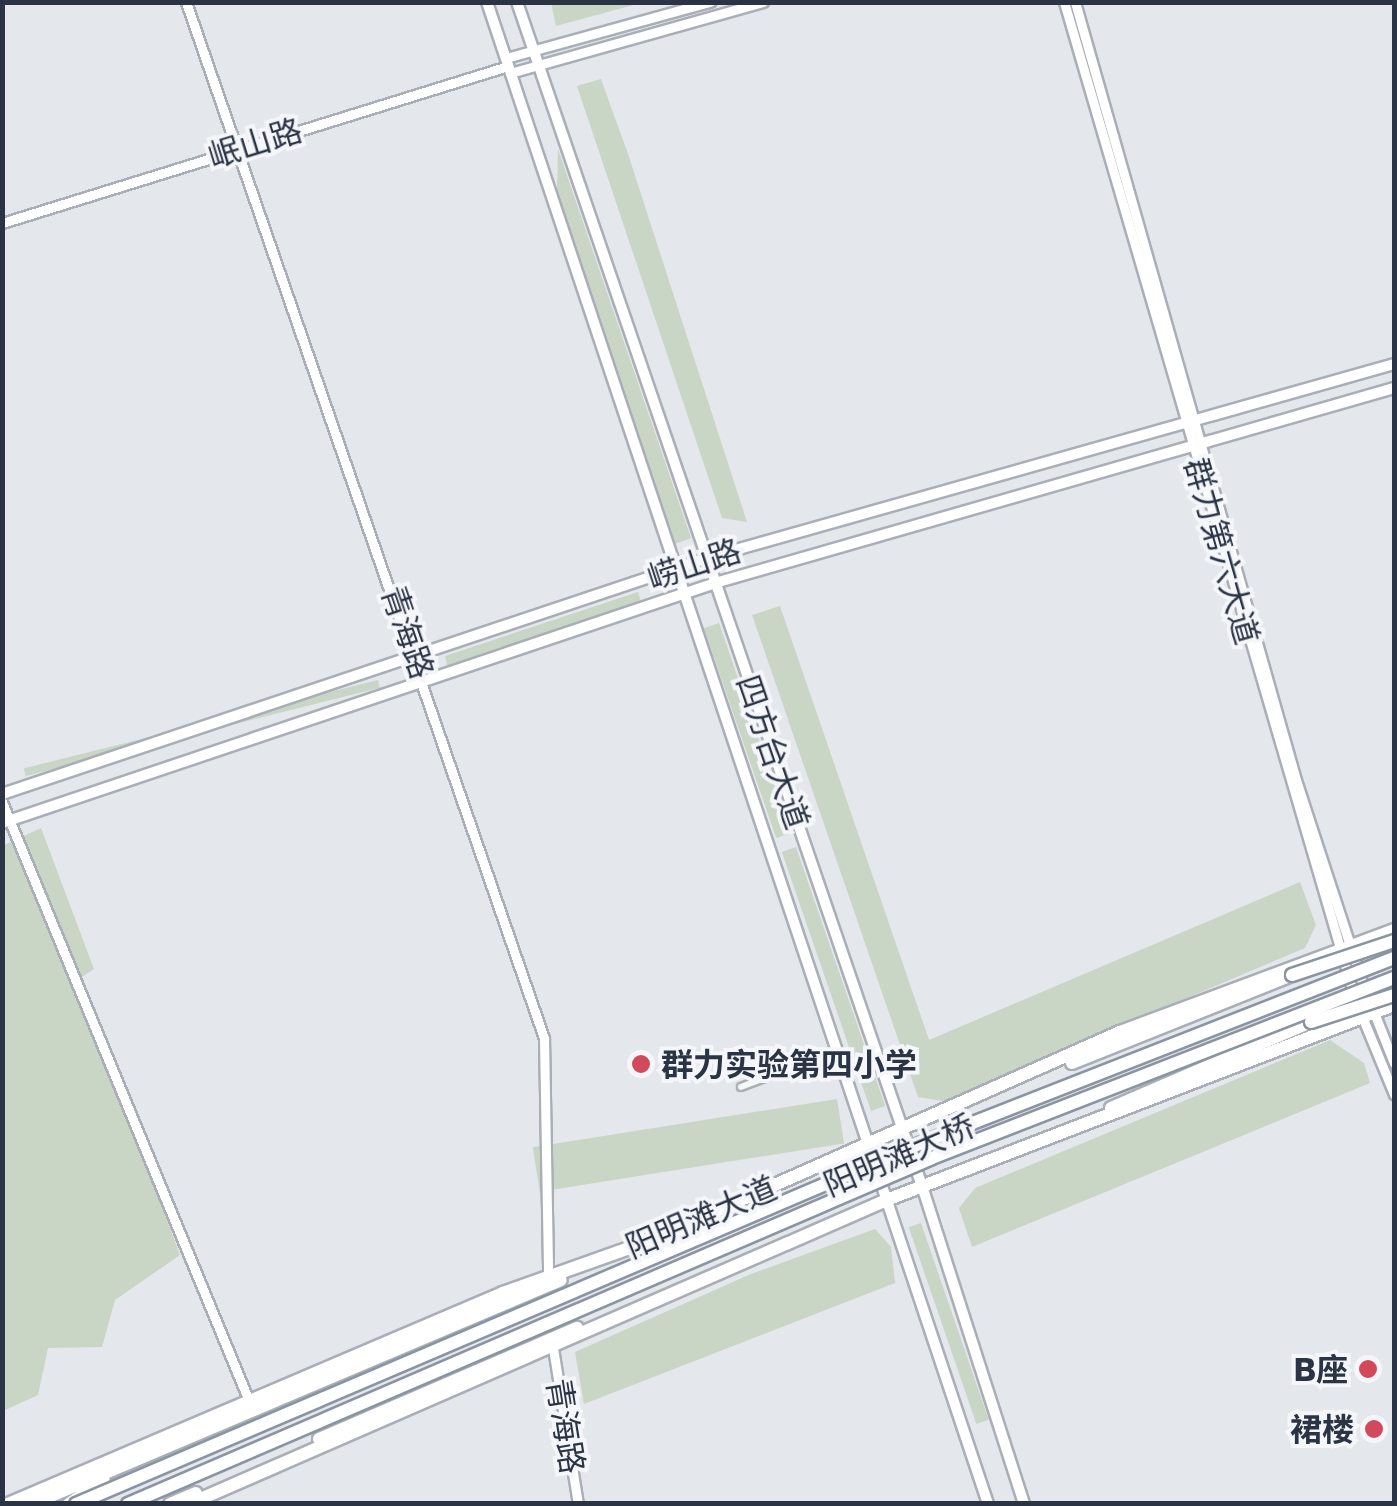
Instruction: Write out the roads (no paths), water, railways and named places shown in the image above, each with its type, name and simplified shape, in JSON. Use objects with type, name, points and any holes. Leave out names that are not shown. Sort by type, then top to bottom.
[{"type":"highway","name":"阳明滩大道","points":[[8,1504],[548,1276],[646,1242],[985,1096],[1120,1032],[1342,946],[1394,930]]},
{"type":"highway","points":[[985,1096],[1315,966],[1394,941]]},
{"type":"highway","name":"阳明滩大桥","points":[[72,1504],[924,1142],[1394,958]]},
{"type":"highway","name":"阳明滩大桥","points":[[128,1504],[932,1158],[1394,978]]},
{"type":"highway","points":[[1069,1127],[1311,1022],[1394,995]]},
{"type":"highway","name":"阳明滩大道","points":[[189,1504],[889,1198],[1069,1127],[1148,1104],[1394,1005]]},
{"type":"highway","points":[[32,1504],[646,1242]]},
{"type":"highway","points":[[170,1504],[456,1379],[670,1293]]},
{"type":"highway","points":[[72,1504],[131,1462]]},
{"type":"main road","name":"四方台大道","points":[[487,2],[988,1504]]},
{"type":"main road","name":"四方台大道","points":[[517,2],[922,1186],[1024,1504]]},
{"type":"main road","name":"崂山路","points":[[2,794],[706,558],[1394,364]]},
{"type":"main road","name":"崂山路","points":[[6,822],[426,685],[715,583],[1394,388]]},
{"type":"street","name":"青海路","points":[[186,2],[417,656],[544,1038],[548,1276]]},
{"type":"street","name":"岷山路","points":[[508,66],[533,50],[710,2]]},
{"type":"street","name":"岷山路","points":[[2,223],[508,66],[538,63],[763,2]]},
{"type":"street","name":"群力第六大道","points":[[1064,2],[1190,422]]},
{"type":"street","name":"群力第六大道","points":[[1075,2],[1196,444],[1342,946],[1394,1094]]},
{"type":"street","points":[[2,802],[6,822],[250,1401]]},
{"type":"street","name":"群力第六大道","points":[[1367,1013],[1394,1063]]},
{"type":"street","points":[[741,1087],[839,1049]]},
{"type":"street","name":"青海路","points":[[553,1348],[578,1504]]},
{"type":"place","name":"群力实验第四小学","points":[[641,1064]]},
{"type":"place","name":"B座","points":[[1368,1369]]},
{"type":"place","name":"裙楼","points":[[1374,1429]]}]
